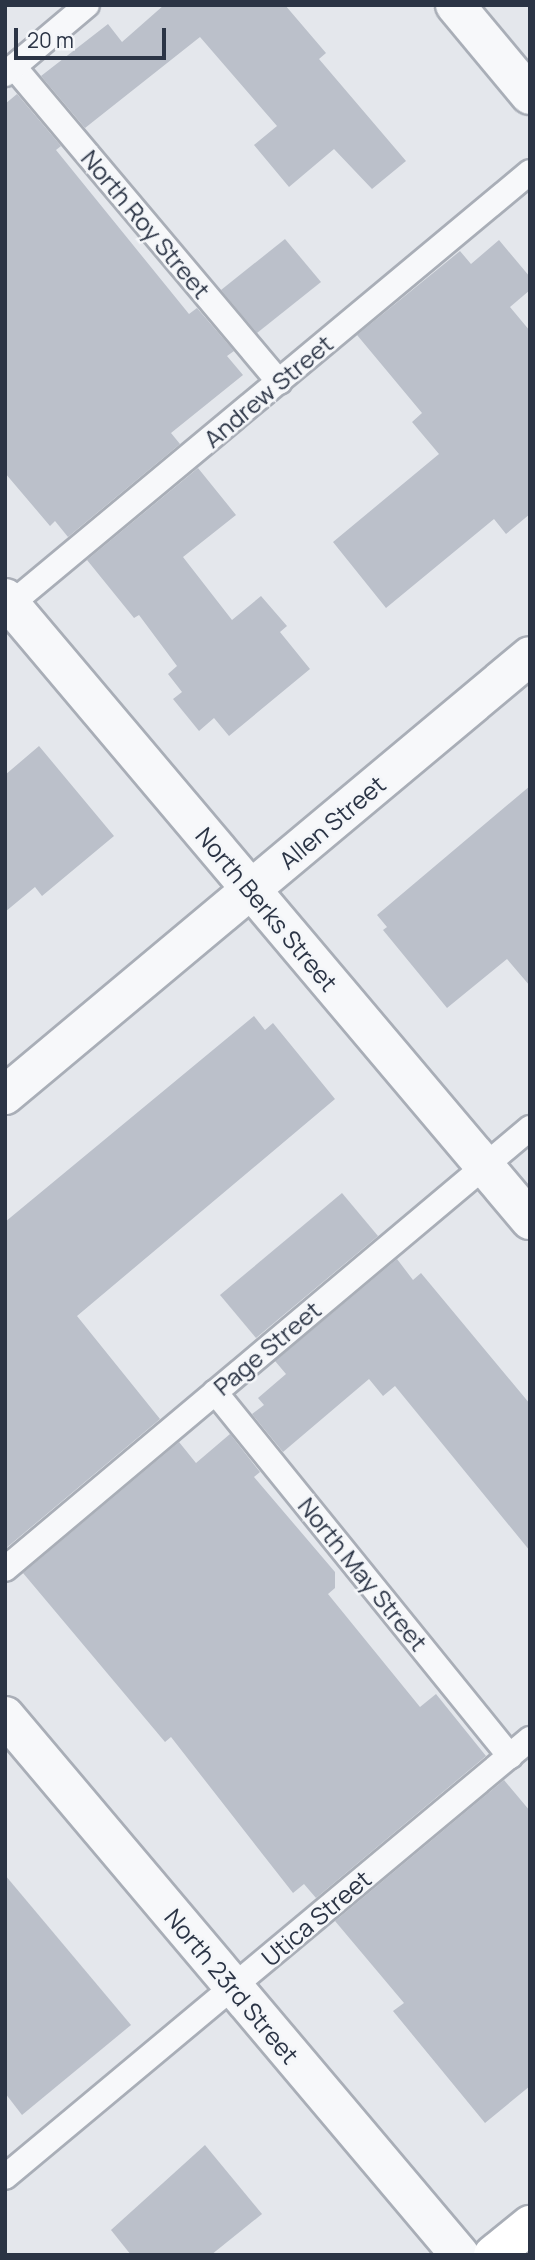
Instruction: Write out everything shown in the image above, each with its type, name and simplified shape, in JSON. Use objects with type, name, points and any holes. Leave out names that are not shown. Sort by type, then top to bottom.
[{"type":"main road","points":[[493,2255],[530,2225]]},
{"type":"street","points":[[455,5],[530,96]]},
{"type":"street","name":"North Berks Street","points":[[7,604],[530,1220]]},
{"type":"street","name":"Allen Street","points":[[5,1095],[530,656]]},
{"type":"street","name":"North 23rd Street","points":[[5,1716],[460,2255]]},
{"type":"lane","points":[[10,71],[87,5]]},
{"type":"lane","name":"North Roy Street","points":[[10,71],[279,382]]},
{"type":"lane","name":"Andrew Street","points":[[7,604],[530,172]]},
{"type":"lane","name":"Page Street","points":[[5,1569],[530,1128]]},
{"type":"lane","name":"North May Street","points":[[215,1392],[510,1756]]},
{"type":"lane","name":"Utica Street","points":[[5,2177],[530,1739]]},
{"type":"building","points":[[164,5],[285,5],[326,53],[319,59],[406,161],[372,189],[334,149],[289,187],[254,145],[277,126],[200,37],[85,128],[41,76],[108,24],[122,42]]},
{"type":"building","points":[[17,94],[61,146],[56,150],[189,314],[197,308],[234,351],[227,356],[243,375],[171,433],[180,444],[68,537],[55,521],[50,526],[5,473],[5,104]]},
{"type":"building","points":[[285,239],[321,282],[257,333],[221,290]]},
{"type":"building","points":[[499,240],[530,277],[530,290],[510,307],[530,331],[530,514],[506,534],[494,519],[386,608],[333,542],[439,454],[412,422],[422,413],[357,335],[460,251],[471,264]]},
{"type":"building","points":[[198,468],[236,515],[183,557],[232,620],[261,596],[287,626],[280,632],[310,669],[229,736],[214,718],[199,731],[173,699],[182,692],[168,674],[177,666],[139,615],[134,618],[87,560]]},
{"type":"building","points":[[39,746],[114,836],[42,896],[35,887],[5,912],[5,775]]},
{"type":"building","points":[[530,786],[530,986],[507,959],[447,1008],[383,930],[387,927],[377,915]]},
{"type":"building","points":[[254,1016],[265,1030],[273,1023],[335,1099],[77,1316],[160,1419],[5,1549],[5,1222]]},
{"type":"building","points":[[342,1193],[378,1236],[256,1338],[220,1295]]},
{"type":"building","points":[[397,1259],[413,1280],[421,1273],[530,1404],[530,1551],[395,1386],[383,1396],[369,1379],[283,1452],[252,1414],[264,1405],[258,1398],[286,1374],[275,1361]]},
{"type":"building","points":[[230,1434],[260,1472],[254,1477],[335,1572],[335,1588],[328,1594],[420,1707],[436,1694],[486,1756],[316,1898],[304,1884],[293,1893],[171,1737],[165,1742],[23,1573],[179,1442],[196,1463]]},
{"type":"building","points":[[504,1780],[530,1811],[530,2086],[485,2123],[393,2011],[404,2003],[335,1921]]},
{"type":"building","points":[[5,1875],[131,2025],[22,2115],[5,2093]]},
{"type":"building","points":[[205,2145],[262,2214],[211,2255],[131,2255],[111,2230]]}]
